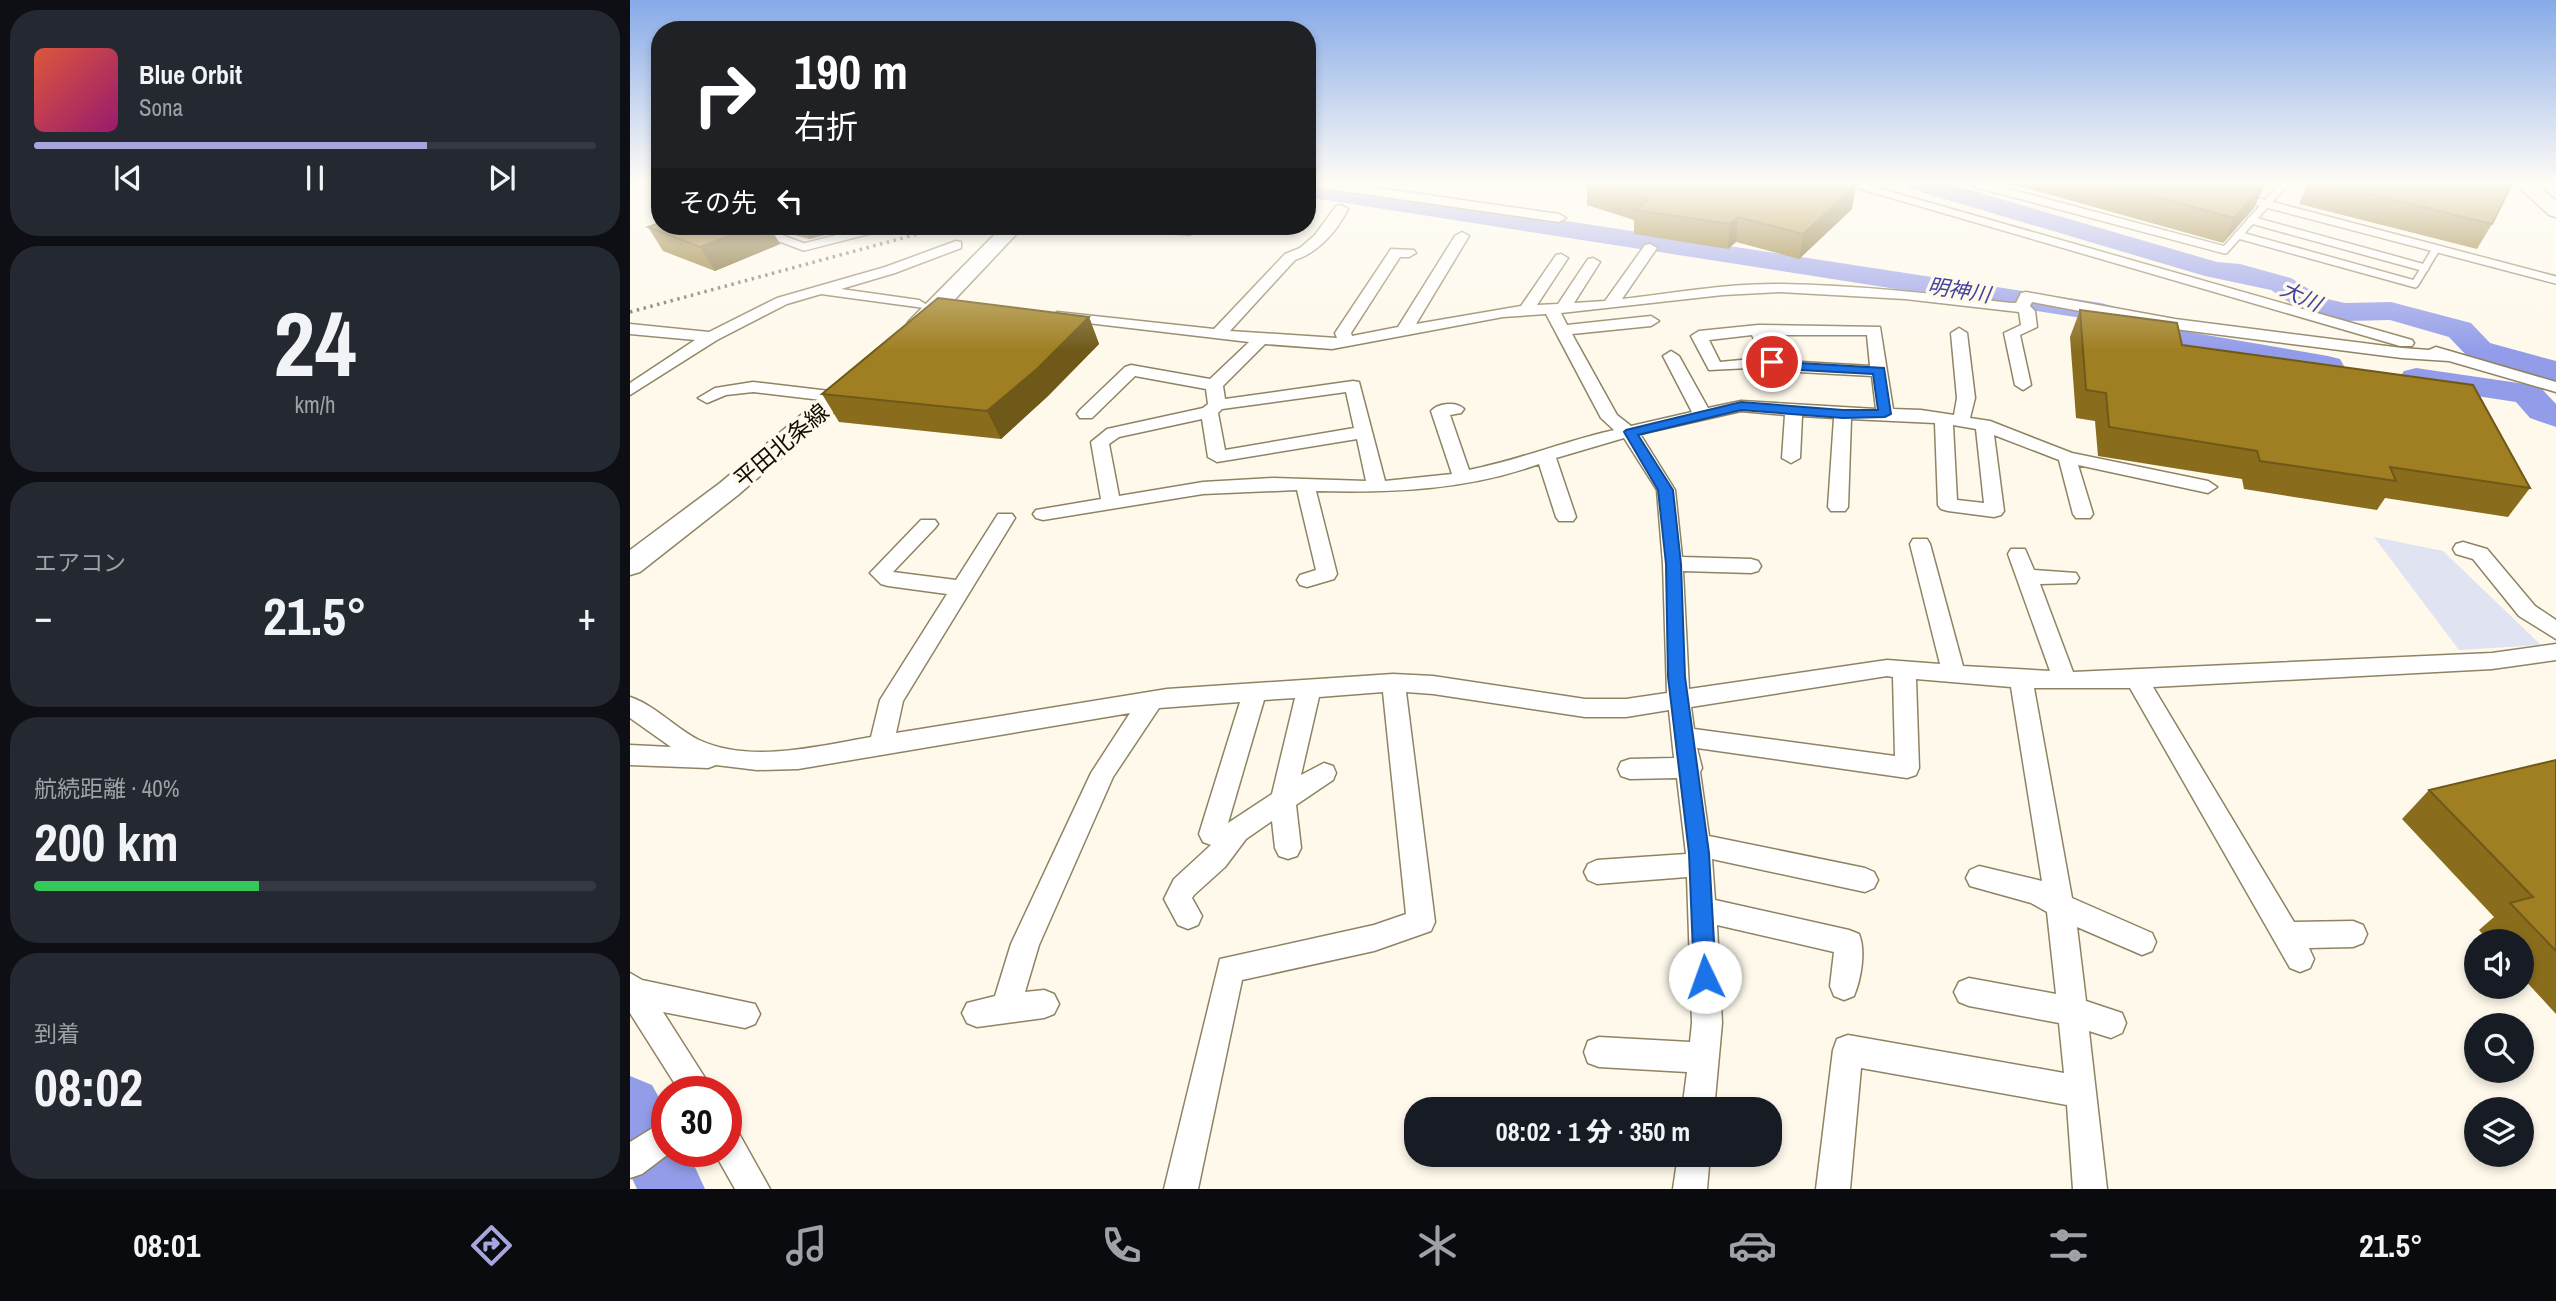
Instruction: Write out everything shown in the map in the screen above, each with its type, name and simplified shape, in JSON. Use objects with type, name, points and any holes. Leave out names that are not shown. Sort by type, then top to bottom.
[{"type":"main road","points":[[897,344],[1002,239]]},
{"type":"main road","name":"平田北条線","points":[[630,565],[729,489],[878,362]]},
{"type":"street","points":[[1219,333],[1290,257],[1300,256],[1316,239]]},
{"type":"street","points":[[1404,330],[1460,239]]},
{"type":"street","points":[[2043,239],[2556,387]]},
{"type":"street","points":[[630,390],[711,337],[782,301],[890,270],[956,244]]},
{"type":"street","points":[[1610,305],[1650,248]]},
{"type":"street","points":[[1346,341],[1343,333],[1396,252],[1409,253]]},
{"type":"street","points":[[1526,310],[1561,258]]},
{"type":"street","points":[[1593,262],[1557,308],[1561,330],[1610,418],[1630,432],[1666,490],[1673,564],[1676,677],[1690,768],[1702,909],[1707,1023],[1700,1097]]},
{"type":"street","points":[[1723,291],[1731,274]]},
{"type":"street","points":[[817,289],[919,304]]},
{"type":"street","points":[[1047,313],[1261,339],[1332,344],[1526,310],[1610,305],[1723,291],[1830,289],[2023,303]]},
{"type":"street","points":[[2023,385],[2012,334],[2029,327],[2023,303],[2026,296],[2188,326],[2402,353],[2449,356]]},
{"type":"street","points":[[1561,330],[1651,321]]},
{"type":"street","points":[[630,329],[711,337]]},
{"type":"street","points":[[1758,330],[1772,362]]},
{"type":"street","points":[[1879,371],[1782,366],[1772,362],[1715,367],[1699,336],[1758,330],[1874,330],[1885,414]]},
{"type":"street","points":[[1959,333],[1966,398],[1952,420],[1948,505],[1994,511],[1984,425]]},
{"type":"street","points":[[1261,339],[1214,385],[1217,457],[1364,432]]},
{"type":"street","points":[[1671,356],[1702,414]]},
{"type":"street","points":[[1086,414],[1131,370],[1214,385]]},
{"type":"street","points":[[707,398],[719,390],[740,386],[838,397]]},
{"type":"street","points":[[1111,503],[1100,442],[1113,433],[1213,408],[1353,386],[1377,487]]},
{"type":"street","points":[[1043,514],[1203,488],[1274,484],[1377,487],[1439,482],[1517,466],[1587,441],[1741,406],[1843,414],[1885,414],[1984,425],[2067,457],[2208,487]]},
{"type":"street","points":[[1455,409],[1440,411],[1463,478]]},
{"type":"street","points":[[1791,458],[1794,411]]},
{"type":"street","points":[[1838,507],[1843,414]]},
{"type":"street","points":[[1546,456],[1566,517]]},
{"type":"street","points":[[2067,457],[2083,514]]},
{"type":"street","points":[[1305,486],[1327,574],[1307,580]]},
{"type":"street","points":[[881,745],[892,700],[1005,518]]},
{"type":"street","points":[[925,525],[880,573],[888,579],[961,588]]},
{"type":"street","points":[[1920,544],[1953,672]]},
{"type":"street","points":[[2463,549],[2480,554],[2527,611],[2556,631]]},
{"type":"street","points":[[2018,554],[2066,681]]},
{"type":"street","points":[[1673,564],[1751,566]]},
{"type":"street","points":[[2027,577],[2069,578]]},
{"type":"street","points":[[630,755],[798,759],[1151,701],[1393,683],[1433,685],[1584,708],[1626,708],[1846,673],[1904,668],[2021,679],[2137,680],[2492,661],[2556,652]]},
{"type":"street","points":[[1685,737],[1907,768],[1904,668]]},
{"type":"street","points":[[2021,679],[2060,906],[2090,1189]]},
{"type":"street","points":[[2137,680],[2293,947],[2353,934]]},
{"type":"street","points":[[1181,1189],[1230,969],[1374,938],[1421,922],[1393,683]]},
{"type":"street","points":[[1288,848],[1283,801],[1309,689]]},
{"type":"street","points":[[1212,834],[1255,692]]},
{"type":"street","points":[[1006,1009],[1025,944],[1103,773],[1151,701]]},
{"type":"street","points":[[630,706],[690,747],[724,758]]},
{"type":"street","points":[[1630,769],[1690,768]]},
{"type":"street","points":[[1188,916],[1178,899],[1184,887],[1216,859],[1237,831],[1324,773]]},
{"type":"street","points":[[1597,872],[1699,855],[1865,880]]},
{"type":"street","points":[[1979,878],[2038,891],[2060,906],[2143,942]]},
{"type":"street","points":[[1702,909],[1849,943],[1844,986]]},
{"type":"street","points":[[632,990],[745,1014]]},
{"type":"street","points":[[632,990],[688,1076]]},
{"type":"street","points":[[1969,992],[2073,1011],[2111,1023]]},
{"type":"street","points":[[977,1013],[1044,1004]]},
{"type":"street","points":[[1833,1189],[1848,1050],[2081,1092]]},
{"type":"street","points":[[1599,1052],[1704,1058]]},
{"type":"street","points":[[630,1162],[651,1147]]},
{"type":"street","points":[[741,1167],[753,1189]]},
{"type":"street","points":[[1690,1189],[1693,1167]]},
{"type":"lane","points":[[784,239],[804,247],[833,239]]},
{"type":"lane","points":[[2185,239],[2225,250],[2234,239]]},
{"type":"lane","points":[[2254,239],[2415,284],[2436,249]]},
{"type":"lane","points":[[2322,239],[2425,268]]},
{"type":"lane","points":[[2400,239],[2556,280]]},
{"type":"shaded area","points":[[2374,537],[2443,551],[2541,645],[2459,650]]},
{"type":"building","points":[[680,239],[720,239],[700,247]]},
{"type":"building","points":[[938,298],[1089,317],[1037,369],[987,411],[822,394]]},
{"type":"building","points":[[2080,310],[2177,323],[2182,345],[2473,385],[2530,488],[2390,467],[2396,481],[2260,461],[2257,451],[2109,427],[2106,393],[2086,390]]},
{"type":"building","points":[[2556,760],[2556,951],[2510,903],[2533,897],[2429,790]]},
{"type":"waterway","name":"明神川","points":[[1633,239],[2101,312],[2149,326],[2174,339],[2328,366]]},
{"type":"waterway","name":"大川","points":[[2110,239],[2215,270],[2240,273],[2281,284],[2313,305],[2345,312],[2391,311],[2460,330],[2479,350],[2556,371]]},
{"type":"waterway","name":"明神川","points":[[2416,378],[2527,393],[2542,411],[2556,417]]},
{"type":"waterway","points":[[630,1107],[672,1189]]},
{"type":"railway","points":[[630,312],[897,239]]},
{"type":"route","points":[[1705,977],[1699,853],[1676,677],[1673,564],[1666,490],[1630,432],[1741,406],[1843,414],[1885,414],[1879,371],[1782,366],[1772,362]]}]
